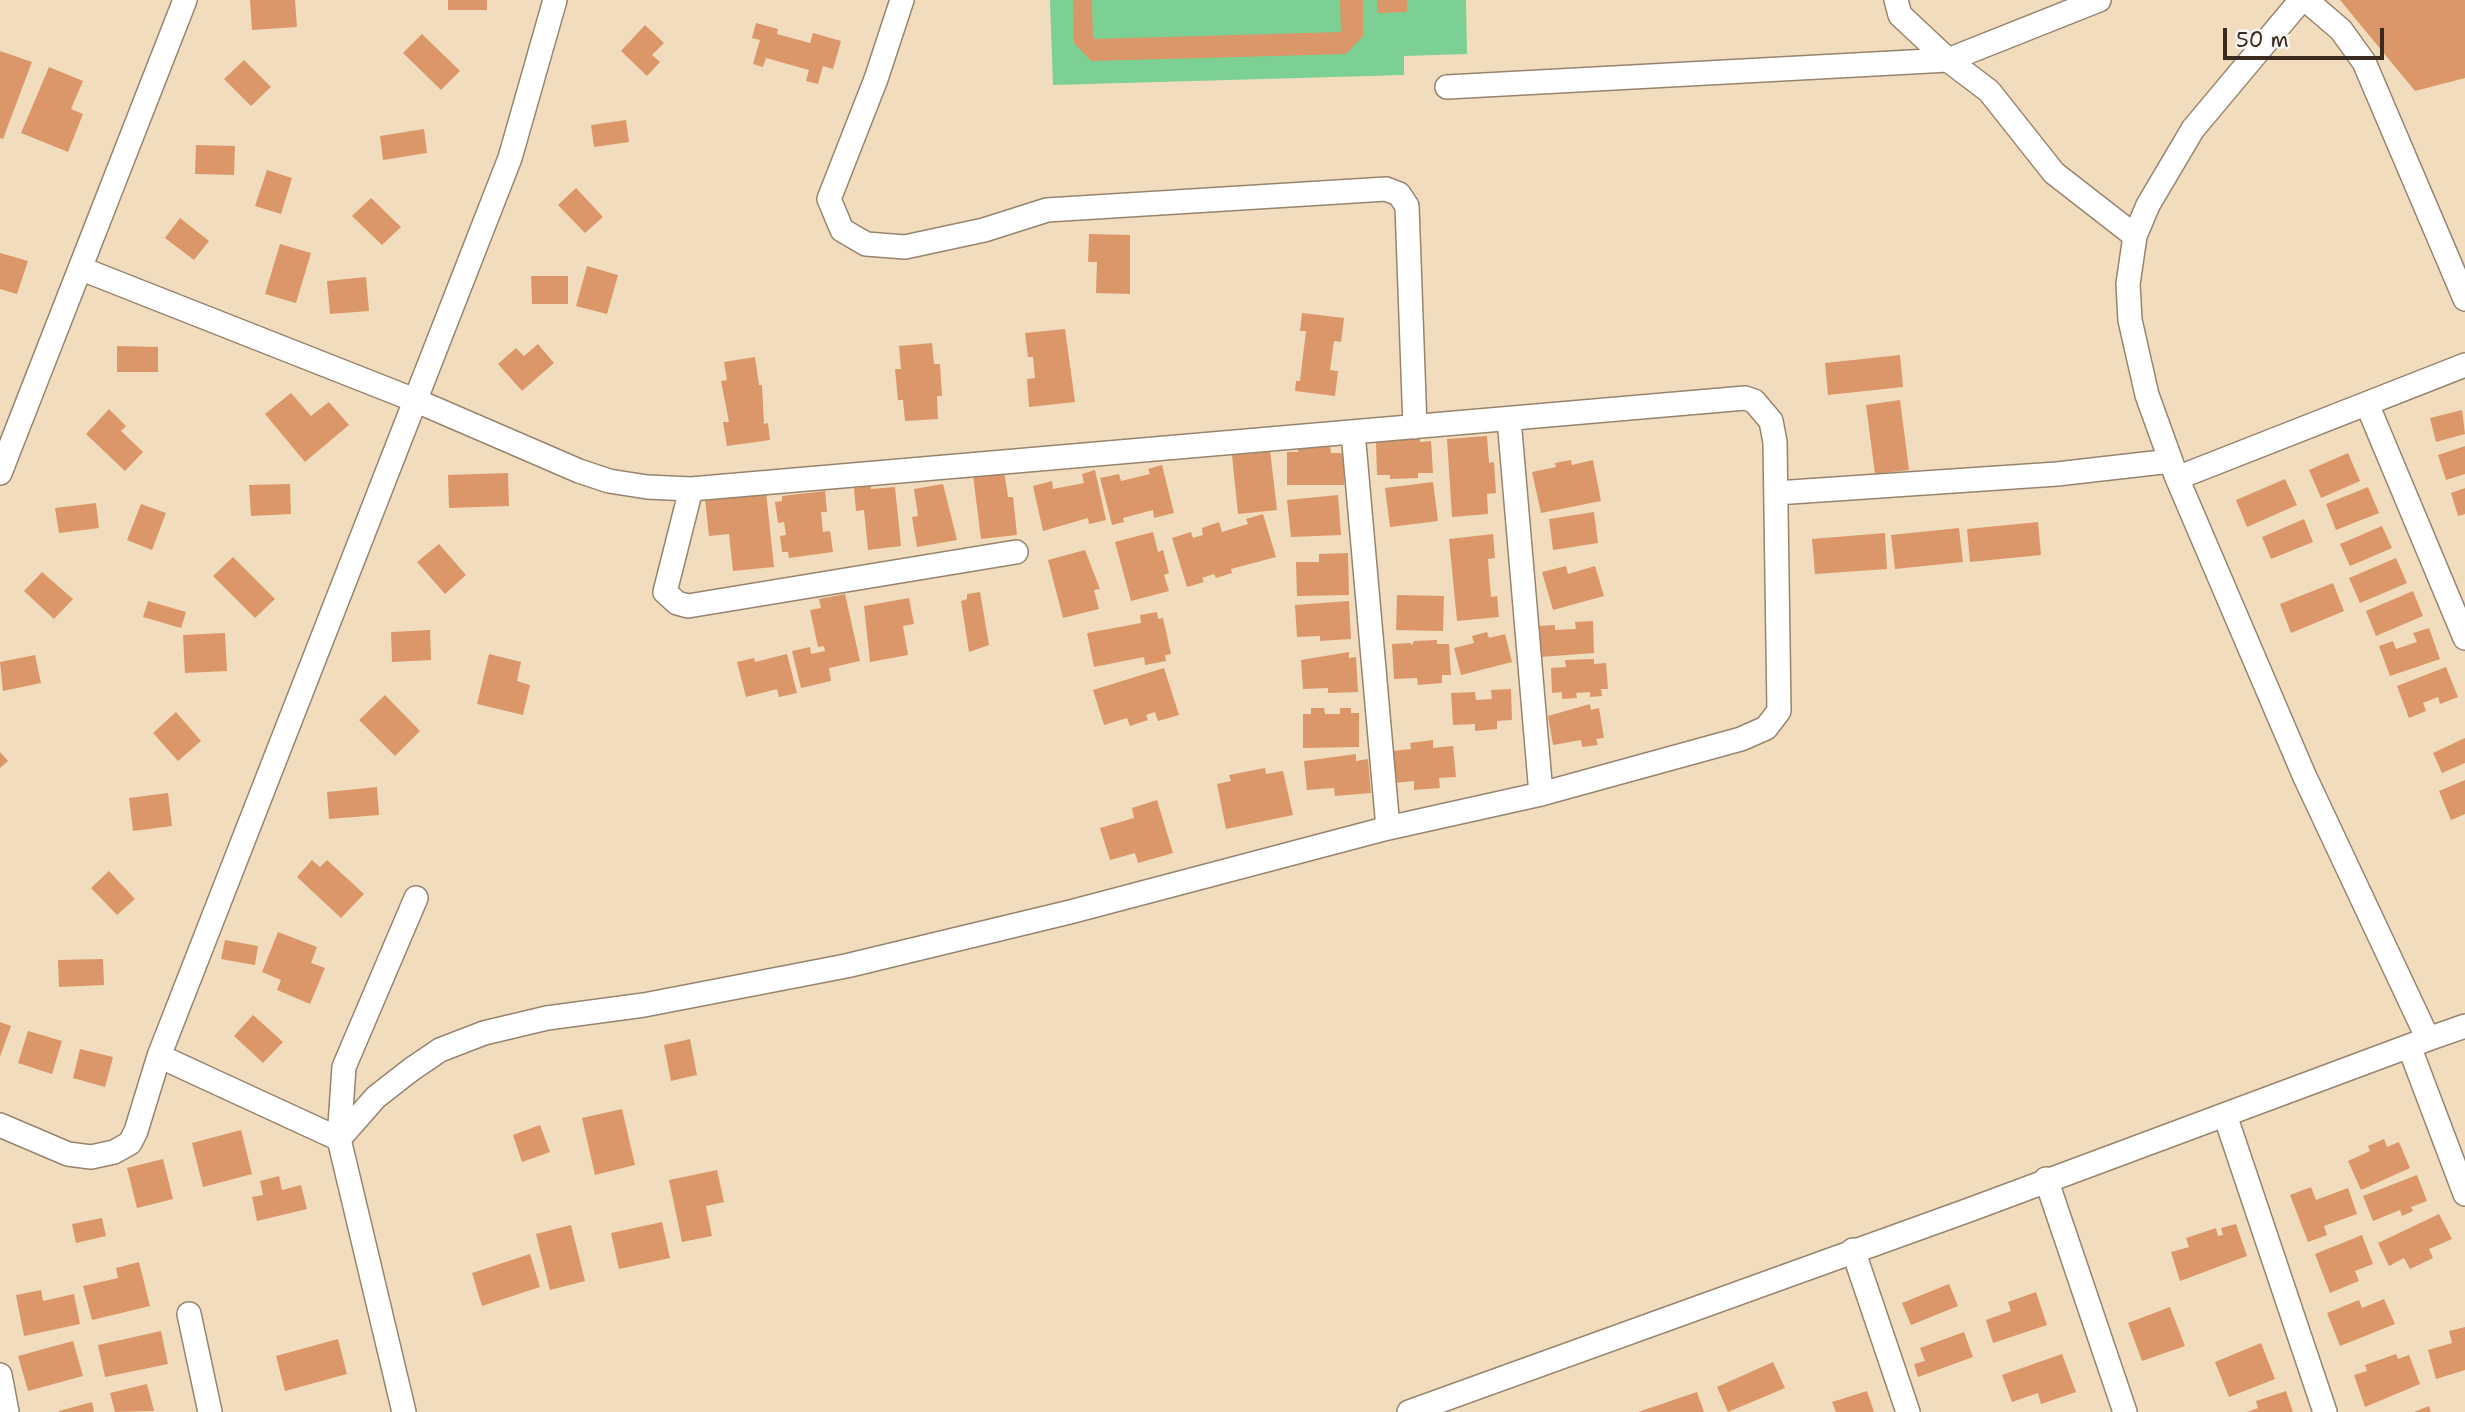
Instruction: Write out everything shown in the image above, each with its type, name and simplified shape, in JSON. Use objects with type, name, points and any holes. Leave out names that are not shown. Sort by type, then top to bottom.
[{"type":"street","points":[[0,473],[186,0]]},
{"type":"street","points":[[0,1125],[68,1154],[91,1157],[114,1152],[130,1143],[136,1131],[159,1056],[418,401],[510,158],[555,0]]},
{"type":"street","points":[[902,0],[876,79],[830,199],[842,230],[866,244],[905,247],[984,230],[1046,210],[1386,189],[1399,194],[1408,206],[1415,427]]},
{"type":"street","points":[[1896,0],[1899,15],[1948,60],[1989,91],[2054,173],[2135,236]]},
{"type":"street","points":[[1447,87],[1948,60],[2099,0]]},
{"type":"street","points":[[2301,0],[2193,129],[2148,205],[2135,236],[2128,284],[2130,320],[2147,396],[2174,470],[2418,1042],[2465,1194]]},
{"type":"street","points":[[2306,0],[2341,30],[2364,62],[2465,299]]},
{"type":"street","points":[[82,269],[418,401],[609,481],[637,486],[691,489],[1745,398],[1754,401],[1771,421],[1776,493],[1779,711],[1774,721],[1741,739],[1541,793],[1388,828],[1070,912],[793,978],[644,1005],[547,1018],[484,1033],[440,1050],[412,1069],[376,1097],[340,1139]]},
{"type":"street","points":[[1776,493],[2057,474],[2174,470],[2367,404],[2465,365]]},
{"type":"street","points":[[2367,404],[2465,638]]},
{"type":"street","points":[[1510,419],[1541,793]]},
{"type":"street","points":[[1353,432],[1388,828]]},
{"type":"street","points":[[691,489],[665,592],[677,603],[688,606],[1016,552]]},
{"type":"street","points":[[404,1412],[340,1139],[344,1067],[416,898]]},
{"type":"street","points":[[1415,1411],[2465,1027]]},
{"type":"street","points":[[159,1056],[340,1139]]},
{"type":"street","points":[[2225,1115],[2325,1412]]},
{"type":"street","points":[[2046,1179],[2124,1412]]},
{"type":"street","points":[[1853,1250],[1908,1412]]},
{"type":"street","points":[[189,1314],[210,1412]]},
{"type":"street","points":[[0,1375],[7,1412]]},
{"type":"green space","points":[[1050,0],[1466,0],[1467,54],[1404,56],[1404,75],[1053,85]]},
{"type":"building","points":[[250,0],[295,0],[297,27],[252,30]]},
{"type":"building","points":[[448,0],[487,0],[487,10],[448,10]]},
{"type":"building","points":[[1073,0],[1092,0],[1093,39],[1341,32],[1340,0],[1363,0],[1363,36],[1346,54],[1091,61],[1074,43]]},
{"type":"building","points":[[1377,0],[1407,0],[1407,12],[1377,13]]},
{"type":"building","points":[[2340,0],[2465,0],[2465,78],[2415,91]]},
{"type":"building","points":[[756,23],[778,29],[777,34],[810,43],[813,33],[841,41],[833,69],[823,66],[818,84],[806,81],[809,70],[766,58],[763,67],[753,64],[760,40],[752,38]]},
{"type":"building","points":[[645,25],[664,43],[652,55],[660,62],[647,76],[621,51]]},
{"type":"building","points":[[422,34],[460,71],[441,90],[403,53]]},
{"type":"building","points":[[0,51],[32,62],[3,139],[0,138]]},
{"type":"building","points":[[244,60],[271,87],[251,106],[224,79]]},
{"type":"building","points":[[49,67],[83,81],[71,109],[83,114],[68,152],[21,133]]},
{"type":"building","points":[[626,120],[629,142],[594,147],[591,125]]},
{"type":"building","points":[[424,129],[427,153],[383,160],[380,136]]},
{"type":"building","points":[[196,145],[235,146],[234,175],[195,174]]},
{"type":"building","points":[[267,170],[292,178],[281,214],[255,206]]},
{"type":"building","points":[[576,188],[603,217],[585,233],[558,205]]},
{"type":"building","points":[[371,198],[401,227],[382,245],[352,216]]},
{"type":"building","points":[[180,218],[209,241],[194,260],[165,238]]},
{"type":"building","points":[[1089,234],[1130,235],[1130,294],[1096,293],[1097,262],[1088,262]]},
{"type":"building","points":[[280,244],[311,253],[296,303],[265,294]]},
{"type":"building","points":[[0,253],[28,261],[17,294],[0,289]]},
{"type":"building","points":[[587,266],[618,275],[607,314],[576,306]]},
{"type":"building","points":[[531,276],[568,276],[568,304],[532,304]]},
{"type":"building","points":[[366,277],[369,311],[330,314],[327,281]]},
{"type":"building","points":[[1302,313],[1344,318],[1341,342],[1334,341],[1330,370],[1338,371],[1335,396],[1295,391],[1296,381],[1300,381],[1306,331],[1300,331]]},
{"type":"building","points":[[1065,329],[1075,402],[1029,407],[1027,379],[1035,378],[1033,357],[1028,357],[1025,333]]},
{"type":"building","points":[[932,343],[934,364],[940,364],[942,396],[937,396],[938,419],[905,421],[903,400],[898,400],[895,369],[901,369],[899,346]]},
{"type":"building","points":[[538,344],[554,363],[522,391],[498,364],[516,348],[524,356]]},
{"type":"building","points":[[117,346],[158,347],[158,372],[117,372]]},
{"type":"building","points":[[1900,355],[1903,387],[1828,395],[1825,363]]},
{"type":"building","points":[[755,357],[759,385],[762,385],[764,424],[768,423],[770,440],[727,446],[723,422],[729,422],[721,381],[727,380],[724,362]]},
{"type":"building","points":[[291,393],[311,416],[329,402],[349,425],[305,462],[265,414]]},
{"type":"building","points":[[1900,400],[1909,470],[1875,474],[1866,405]]},
{"type":"building","points":[[109,409],[126,426],[121,431],[143,452],[125,471],[86,434]]},
{"type":"building","points":[[2462,410],[2465,434],[2436,442],[2430,418]]},
{"type":"building","points":[[1487,436],[1489,463],[1494,462],[1496,493],[1487,494],[1488,514],[1452,517],[1447,439]]},
{"type":"building","points":[[1420,438],[1420,442],[1431,441],[1433,473],[1418,473],[1418,478],[1390,479],[1390,475],[1377,475],[1376,442]]},
{"type":"building","points":[[1298,446],[1330,446],[1331,453],[1344,453],[1344,485],[1287,485],[1287,452],[1298,452]]},
{"type":"building","points":[[2465,446],[2465,474],[2446,480],[2438,455]]},
{"type":"building","points":[[1270,450],[1277,510],[1238,514],[1232,455]]},
{"type":"building","points":[[2348,453],[2360,481],[2321,498],[2309,470]]},
{"type":"building","points":[[1571,460],[1572,465],[1593,460],[1601,501],[1541,513],[1532,472],[1556,467],[1555,463]]},
{"type":"building","points":[[1162,465],[1174,513],[1154,518],[1153,510],[1123,518],[1124,522],[1112,525],[1100,478],[1119,474],[1121,481],[1150,474],[1148,469]]},
{"type":"building","points":[[1095,470],[1106,520],[1089,524],[1088,518],[1043,531],[1033,486],[1052,481],[1053,489],[1084,483],[1082,474]]},
{"type":"building","points":[[1004,471],[1008,497],[1013,497],[1017,535],[981,539],[973,475]]},
{"type":"building","points":[[508,473],[509,506],[449,508],[448,475]]},
{"type":"building","points":[[2285,479],[2297,505],[2247,527],[2236,500]]},
{"type":"building","points":[[1433,482],[1438,521],[1390,527],[1385,488]]},
{"type":"building","points":[[290,484],[291,514],[251,516],[249,485]]},
{"type":"building","points":[[943,484],[957,540],[917,547],[912,517],[918,516],[914,489]]},
{"type":"building","points":[[871,486],[871,489],[895,487],[901,546],[868,550],[864,510],[856,511],[854,488]]},
{"type":"building","points":[[2368,487],[2379,513],[2336,530],[2326,504]]},
{"type":"building","points":[[2465,488],[2465,514],[2458,516],[2451,493]]},
{"type":"building","points":[[825,491],[827,512],[821,512],[823,532],[830,531],[833,552],[789,558],[788,552],[782,552],[780,536],[786,535],[784,522],[778,523],[775,502],[782,501],[782,496]]},
{"type":"building","points":[[766,492],[774,567],[733,571],[729,534],[709,536],[705,499]]},
{"type":"building","points":[[1338,495],[1341,535],[1291,537],[1287,500]]},
{"type":"building","points":[[96,503],[99,528],[59,533],[55,508]]},
{"type":"building","points":[[141,504],[166,513],[152,550],[127,540]]},
{"type":"building","points":[[1594,512],[1598,543],[1553,550],[1549,519]]},
{"type":"building","points":[[1263,514],[1276,557],[1231,569],[1232,573],[1216,578],[1214,574],[1202,578],[1204,582],[1187,587],[1172,538],[1191,532],[1193,538],[1203,535],[1202,528],[1219,522],[1222,532],[1248,524],[1246,519]]},
{"type":"building","points":[[2304,519],[2313,542],[2271,559],[2262,537]]},
{"type":"building","points":[[2038,522],[2041,555],[1970,562],[1967,529]]},
{"type":"building","points":[[2382,526],[2392,548],[2350,566],[2340,544]]},
{"type":"building","points":[[1959,528],[1963,562],[1895,569],[1891,535]]},
{"type":"building","points":[[1153,532],[1158,552],[1163,550],[1169,573],[1164,575],[1169,591],[1131,601],[1115,542]]},
{"type":"building","points":[[1885,533],[1887,569],[1815,574],[1812,539]]},
{"type":"building","points":[[1493,534],[1495,558],[1488,559],[1491,597],[1497,596],[1499,617],[1457,621],[1449,539]]},
{"type":"building","points":[[439,544],[466,575],[445,594],[417,562]]},
{"type":"building","points":[[1085,550],[1100,589],[1094,590],[1099,609],[1063,618],[1048,560]]},
{"type":"building","points":[[1348,553],[1349,595],[1297,596],[1296,562],[1319,562],[1319,554]]},
{"type":"building","points":[[233,557],[275,599],[255,618],[213,576]]},
{"type":"building","points":[[2396,558],[2407,583],[2360,603],[2349,578]]},
{"type":"building","points":[[1566,566],[1568,574],[1595,566],[1604,596],[1553,610],[1542,572]]},
{"type":"building","points":[[42,572],[73,599],[54,619],[24,591]]},
{"type":"building","points":[[2333,583],[2344,611],[2291,633],[2280,604]]},
{"type":"building","points":[[2413,591],[2423,616],[2376,636],[2366,611]]},
{"type":"building","points":[[980,592],[989,645],[969,652],[961,601],[967,599],[967,594]]},
{"type":"building","points":[[845,594],[860,661],[829,668],[831,681],[801,688],[792,651],[810,647],[811,654],[825,651],[824,646],[818,647],[810,610],[821,608],[819,599]]},
{"type":"building","points":[[1397,595],[1444,596],[1443,631],[1396,630]]},
{"type":"building","points":[[909,598],[914,624],[903,626],[908,655],[870,662],[864,606]]},
{"type":"building","points":[[148,601],[186,612],[181,628],[143,617]]},
{"type":"building","points":[[1349,601],[1351,639],[1320,641],[1320,636],[1297,637],[1295,605]]},
{"type":"building","points":[[1157,612],[1158,619],[1163,618],[1171,654],[1165,655],[1166,661],[1145,665],[1144,657],[1094,667],[1087,633],[1141,623],[1140,615]]},
{"type":"building","points":[[1593,621],[1594,653],[1540,657],[1538,626],[1555,625],[1555,630],[1576,629],[1575,622]]},
{"type":"building","points":[[2429,628],[2440,659],[2390,676],[2379,646],[2393,641],[2396,649],[2417,642],[2413,633]]},
{"type":"building","points":[[430,630],[431,660],[392,662],[391,632]]},
{"type":"building","points":[[1487,632],[1489,638],[1505,634],[1512,662],[1461,675],[1454,648],[1474,643],[1472,636]]},
{"type":"building","points":[[225,633],[227,671],[185,673],[183,635]]},
{"type":"building","points":[[1437,640],[1437,644],[1449,644],[1451,675],[1442,675],[1442,683],[1418,685],[1417,678],[1394,679],[1392,644],[1411,643],[1411,646],[1414,641]]},
{"type":"building","points":[[1349,652],[1349,658],[1356,657],[1358,692],[1328,693],[1328,688],[1303,689],[1301,660]]},
{"type":"building","points":[[489,654],[521,662],[517,681],[530,685],[523,715],[477,704]]},
{"type":"building","points":[[787,654],[797,693],[779,697],[777,689],[746,697],[737,662],[754,658],[755,662]]},
{"type":"building","points":[[35,655],[41,683],[3,691],[0,662]]},
{"type":"building","points":[[1594,659],[1594,664],[1606,663],[1608,689],[1601,689],[1602,696],[1590,697],[1590,692],[1576,693],[1577,698],[1562,699],[1562,692],[1552,693],[1551,668],[1566,667],[1565,660]]},
{"type":"building","points":[[2446,667],[2458,697],[2440,704],[2438,697],[2423,703],[2426,711],[2409,718],[2397,686]]},
{"type":"building","points":[[1164,668],[1179,715],[1158,721],[1155,712],[1146,715],[1148,720],[1130,726],[1127,718],[1104,725],[1093,690]]},
{"type":"building","points":[[1511,689],[1512,720],[1497,721],[1497,729],[1475,731],[1475,724],[1453,725],[1451,693],[1475,692],[1476,700],[1492,699],[1491,690]]},
{"type":"building","points":[[385,695],[420,731],[395,756],[359,720]]},
{"type":"building","points":[[1590,704],[1591,710],[1599,708],[1604,738],[1596,739],[1598,745],[1582,747],[1581,740],[1553,745],[1548,716]]},
{"type":"building","points":[[1311,708],[1324,708],[1325,714],[1340,714],[1340,708],[1351,708],[1351,713],[1359,713],[1359,747],[1303,748],[1303,714],[1311,714]]},
{"type":"building","points":[[176,712],[201,741],[178,761],[153,733]]},
{"type":"building","points":[[2465,738],[2465,763],[2442,773],[2433,753]]},
{"type":"building","points":[[1433,740],[1433,748],[1453,746],[1456,777],[1439,778],[1440,788],[1414,790],[1414,781],[1395,783],[1392,751],[1411,749],[1410,743]]},
{"type":"building","points":[[0,752],[8,761],[0,768]]},
{"type":"building","points":[[1356,754],[1356,761],[1368,759],[1371,793],[1335,796],[1334,788],[1307,790],[1304,761]]},
{"type":"building","points":[[1265,768],[1266,774],[1283,771],[1293,815],[1226,829],[1217,784],[1231,781],[1229,775]]},
{"type":"building","points":[[2465,780],[2465,814],[2451,820],[2439,791]]},
{"type":"building","points":[[377,787],[379,815],[329,819],[327,792]]},
{"type":"building","points":[[168,793],[172,826],[133,831],[129,798]]},
{"type":"building","points":[[1157,800],[1173,853],[1138,863],[1135,853],[1110,860],[1100,828],[1134,818],[1132,808]]},
{"type":"building","points":[[312,860],[320,867],[327,860],[364,894],[341,918],[297,877]]},
{"type":"building","points":[[109,871],[135,899],[117,915],[91,888]]},
{"type":"building","points":[[278,932],[317,947],[311,963],[325,968],[310,1004],[277,990],[281,980],[262,972]]},
{"type":"building","points":[[225,940],[258,946],[255,965],[221,959]]},
{"type":"building","points":[[103,959],[104,985],[59,987],[58,960]]},
{"type":"building","points":[[253,1015],[283,1042],[263,1063],[234,1036]]},
{"type":"building","points":[[0,1022],[11,1026],[0,1057]]},
{"type":"building","points":[[28,1031],[62,1041],[52,1074],[18,1063]]},
{"type":"building","points":[[690,1039],[697,1075],[671,1081],[664,1045]]},
{"type":"building","points":[[80,1049],[113,1057],[105,1087],[73,1078]]},
{"type":"building","points":[[622,1109],[635,1165],[595,1175],[582,1118]]},
{"type":"building","points":[[540,1125],[550,1152],[522,1162],[513,1135]]},
{"type":"building","points":[[241,1130],[252,1174],[203,1187],[192,1143]]},
{"type":"building","points":[[2384,1139],[2387,1147],[2399,1142],[2410,1168],[2361,1190],[2348,1161],[2370,1151],[2368,1146]]},
{"type":"building","points":[[163,1159],[173,1199],[137,1208],[127,1168]]},
{"type":"building","points":[[717,1170],[724,1202],[706,1206],[712,1236],[682,1242],[669,1180]]},
{"type":"building","points":[[2417,1175],[2427,1201],[2411,1207],[2413,1211],[2402,1216],[2400,1210],[2373,1221],[2363,1196]]},
{"type":"building","points":[[279,1176],[282,1190],[301,1185],[307,1209],[257,1221],[252,1197],[263,1195],[260,1181]]},
{"type":"building","points":[[2311,1187],[2316,1200],[2348,1188],[2357,1214],[2324,1226],[2327,1235],[2308,1242],[2290,1195]]},
{"type":"building","points":[[2439,1214],[2452,1239],[2429,1249],[2433,1258],[2410,1269],[2404,1258],[2389,1266],[2378,1243]]},
{"type":"building","points":[[102,1218],[106,1236],[76,1243],[72,1224]]},
{"type":"building","points":[[662,1222],[670,1258],[619,1269],[611,1233]]},
{"type":"building","points":[[2236,1224],[2247,1256],[2180,1281],[2171,1252],[2189,1247],[2186,1238],[2216,1228],[2218,1236],[2223,1235],[2221,1228]]},
{"type":"building","points":[[571,1225],[585,1281],[550,1290],[536,1234]]},
{"type":"building","points":[[2362,1235],[2373,1264],[2355,1271],[2359,1281],[2330,1293],[2315,1254]]},
{"type":"building","points":[[530,1254],[540,1287],[482,1306],[472,1273]]},
{"type":"building","points":[[139,1262],[150,1306],[92,1320],[83,1286],[118,1278],[116,1268]]},
{"type":"building","points":[[1949,1284],[1958,1306],[1911,1325],[1902,1303]]},
{"type":"building","points":[[41,1290],[43,1301],[74,1294],[80,1324],[24,1336],[16,1295]]},
{"type":"building","points":[[2036,1292],[2047,1325],[1993,1343],[1986,1320],[2011,1311],[2008,1302]]},
{"type":"building","points":[[2384,1299],[2395,1324],[2340,1346],[2327,1313],[2359,1300],[2362,1308]]},
{"type":"building","points":[[2170,1307],[2185,1346],[2142,1361],[2128,1323]]},
{"type":"building","points":[[2465,1327],[2465,1370],[2436,1379],[2428,1350],[2452,1343],[2449,1331]]},
{"type":"building","points":[[161,1331],[168,1364],[105,1377],[98,1345]]},
{"type":"building","points":[[1964,1332],[1973,1357],[1918,1377],[1914,1364],[1925,1361],[1920,1348]]},
{"type":"building","points":[[338,1339],[347,1374],[285,1391],[276,1356]]},
{"type":"building","points":[[73,1341],[83,1376],[28,1391],[18,1356]]},
{"type":"building","points":[[2261,1343],[2275,1379],[2229,1397],[2215,1362]]},
{"type":"building","points":[[2062,1354],[2076,1392],[2041,1404],[2038,1393],[2012,1402],[2002,1375]]},
{"type":"building","points":[[2396,1354],[2398,1359],[2409,1355],[2420,1384],[2365,1407],[2354,1375],[2367,1371],[2365,1365]]},
{"type":"building","points":[[1773,1362],[1785,1388],[1728,1412],[1717,1387]]},
{"type":"building","points":[[147,1384],[154,1411],[115,1412],[110,1393]]},
{"type":"building","points":[[1867,1391],[1874,1412],[1836,1412],[1832,1402]]},
{"type":"building","points":[[2286,1391],[2293,1412],[2247,1412],[2258,1408],[2256,1401]]},
{"type":"building","points":[[1697,1392],[1704,1412],[1638,1412]]},
{"type":"building","points":[[92,1402],[94,1412],[59,1412],[59,1411]]},
{"type":"building","points":[[2429,1406],[2431,1412],[2414,1412]]}]
